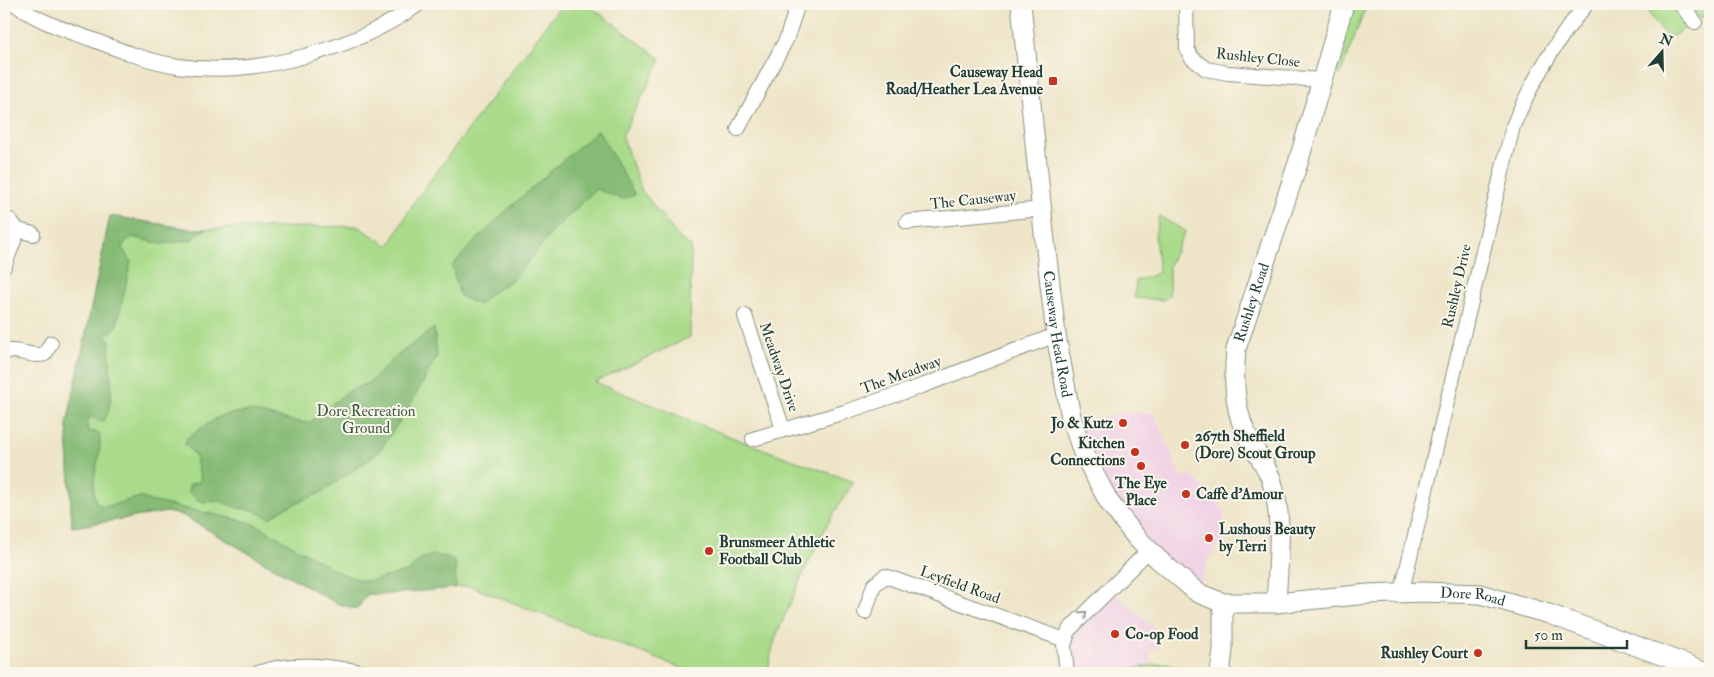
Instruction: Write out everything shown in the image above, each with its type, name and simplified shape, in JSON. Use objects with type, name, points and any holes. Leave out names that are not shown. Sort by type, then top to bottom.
[{"type":"street","points":[[16,4],[57,26],[150,61],[204,69],[265,63],[319,53],[367,34],[419,4]]},
{"type":"street","points":[[738,129],[786,40],[798,4]]},
{"type":"street","name":"Causeway Head Road","points":[[1021,4],[1056,335],[1066,396],[1084,453],[1109,502],[1148,550],[1193,589],[1224,603]]},
{"type":"street","name":"Rushley Close","points":[[1186,4],[1188,49],[1192,58],[1206,68],[1228,73],[1320,80]]},
{"type":"street","name":"Rushley Road","points":[[1276,604],[1279,533],[1275,493],[1270,475],[1242,425],[1235,392],[1234,369],[1236,349],[1298,162],[1320,80],[1344,4]]},
{"type":"street","name":"Rushley Drive","points":[[1401,594],[1513,126],[1536,75],[1552,50],[1587,4]]},
{"type":"street","points":[[1680,4],[1695,22]]},
{"type":"street","name":"The Causeway","points":[[907,222],[1042,209]]},
{"type":"street","points":[[4,267],[14,225],[33,234]]},
{"type":"street","name":"Meadway Drive","points":[[745,316],[784,429]]},
{"type":"street","name":"The Meadway","points":[[753,439],[845,412],[922,386],[1056,335]]},
{"type":"street","points":[[4,351],[17,350],[40,356],[46,354],[51,342]]},
{"type":"street","points":[[1067,673],[1065,640],[1070,628],[1148,550]]},
{"type":"street","name":"Leyfield Road","points":[[865,612],[874,585],[885,576],[1065,640]]},
{"type":"street","name":"Dore Road","points":[[1224,603],[1276,604],[1368,594],[1461,593],[1500,598],[1549,614],[1681,668],[1710,673]]},
{"type":"street","points":[[1220,673],[1223,650],[1224,603]]},
{"type":"street","points":[[258,673],[285,666],[303,666],[367,673]]},
{"type":"shaded area","points":[[1126,412],[1154,413],[1180,475],[1185,478],[1190,474],[1224,510],[1222,541],[1208,559],[1198,593],[1136,537],[1074,426]]},
{"type":"shaded area","points":[[1111,589],[1121,600],[1156,629],[1158,649],[1149,650],[1152,665],[1166,663],[1171,667],[1214,670],[1213,673],[1067,673],[1065,640]]},
{"type":"green space","name":"Dore Recreation Ground","points":[[562,4],[587,4],[661,59],[622,136],[642,191],[680,239],[691,247],[690,337],[595,382],[739,440],[854,482],[819,541],[782,621],[771,655],[769,673],[694,673],[470,586],[389,594],[367,594],[357,609],[336,603],[182,515],[166,512],[72,527],[67,425],[110,216],[190,229],[357,226],[389,246],[414,202]]},
{"type":"green space","points":[[1354,4],[1367,4],[1340,75],[1333,73]]},
{"type":"green space","points":[[1642,4],[1671,4],[1692,24],[1668,39]]},
{"type":"green space","points":[[1687,4],[1707,4],[1710,12],[1699,19]]},
{"type":"green space","points":[[598,130],[635,195],[622,199],[596,189],[552,232],[513,280],[492,292],[479,305],[460,296],[452,266],[505,213]]},
{"type":"green space","points":[[110,216],[190,229],[206,229],[199,232],[192,240],[162,244],[132,237],[125,242],[122,248],[131,261],[117,325],[113,331],[105,334],[110,340],[110,404],[103,421],[97,421],[93,417],[89,418],[87,425],[88,431],[99,433],[100,442],[94,487],[94,496],[97,504],[105,507],[140,497],[150,501],[245,521],[257,525],[340,573],[359,580],[370,581],[409,571],[420,559],[433,555],[447,557],[455,562],[456,588],[367,594],[357,609],[336,603],[182,515],[166,512],[72,527],[67,425]]},
{"type":"green space","points":[[1159,216],[1185,231],[1169,266],[1169,295],[1164,300],[1134,298],[1136,281],[1159,273],[1155,237]]},
{"type":"green space","points":[[434,328],[437,356],[409,407],[378,453],[322,492],[283,509],[270,518],[253,510],[237,508],[220,501],[204,502],[196,499],[188,491],[190,484],[201,481],[195,455],[185,444],[187,438],[220,416],[250,411],[309,423],[347,392],[370,382],[394,358]]},
{"type":"green space","points":[[1166,663],[1176,668],[1175,673],[1109,673]]},
{"type":"place","name":"Causeway Head Road/Heather Lea Avenue","points":[[1053,81]]},
{"type":"place","name":"Jo & Kutz","points":[[1123,423]]},
{"type":"place","name":"267th Sheffield (Dore) Scout Group","points":[[1185,445]]},
{"type":"place","name":"Kitchen Connections","points":[[1135,452]]},
{"type":"place","name":"The Eye Place","points":[[1141,466]]},
{"type":"place","name":"Caffè d'Amour","points":[[1186,494]]},
{"type":"place","name":"Lushous Beauty by Terri","points":[[1209,538]]},
{"type":"place","name":"Brunsmeer Athletic Football Club","points":[[709,551]]},
{"type":"place","name":"Co-op Food","points":[[1115,634]]},
{"type":"place","name":"Rushley Court","points":[[1478,653]]}]
